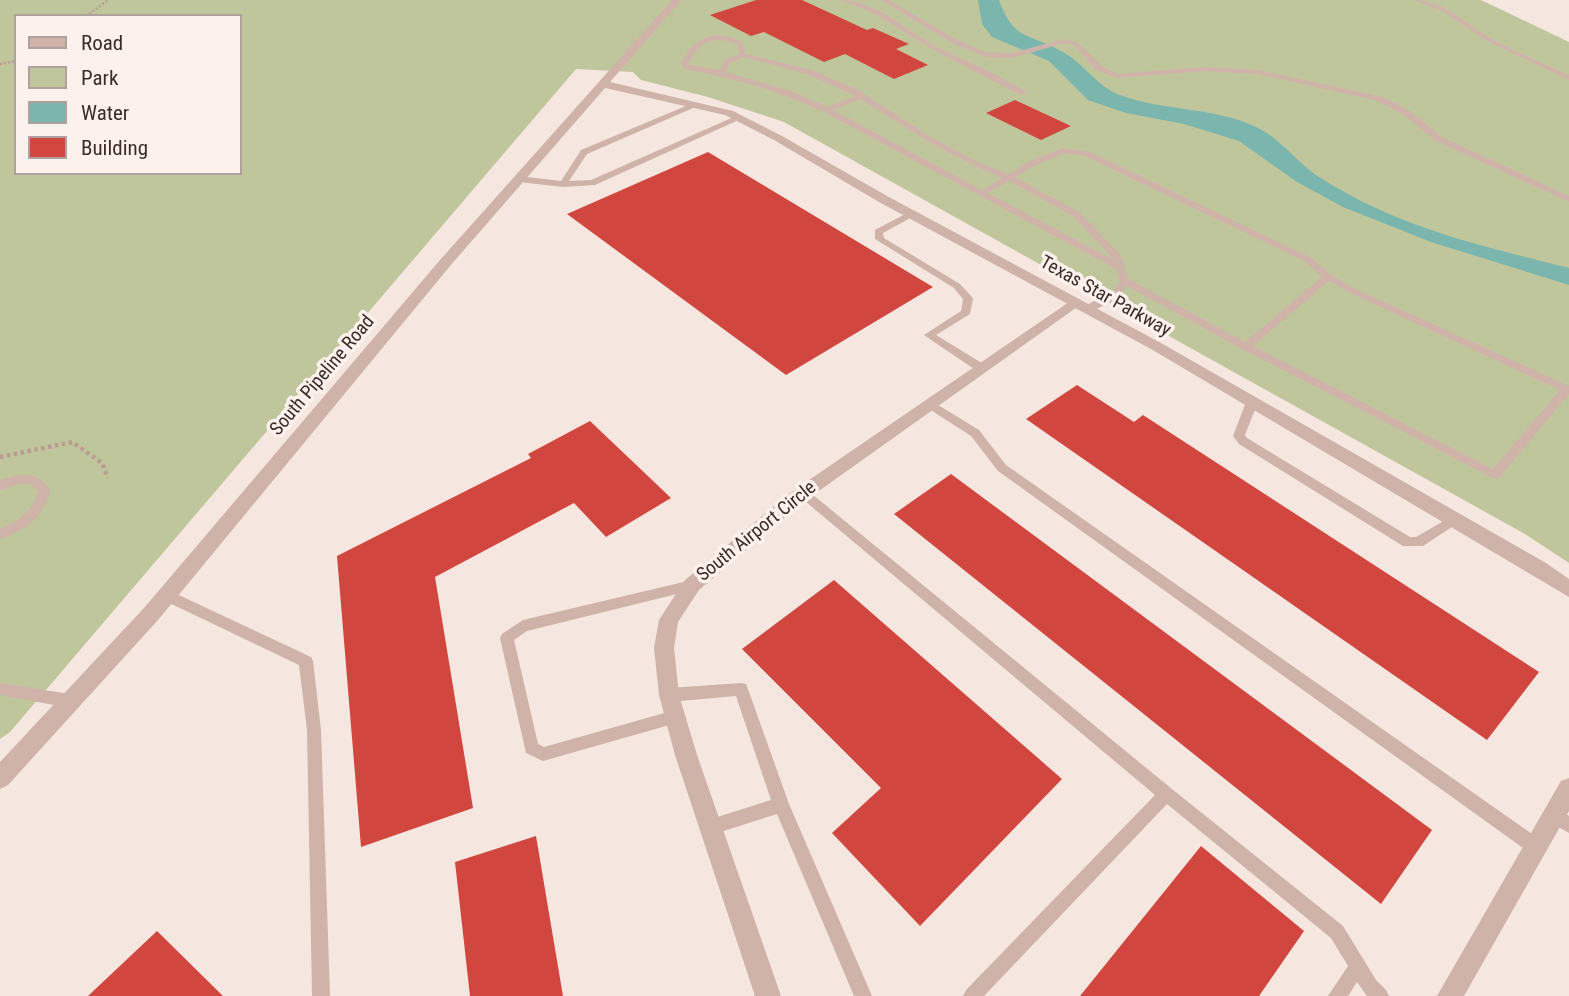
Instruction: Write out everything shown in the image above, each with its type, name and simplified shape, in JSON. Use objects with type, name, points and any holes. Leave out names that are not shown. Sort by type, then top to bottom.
[{"type":"street","name":"South Pipeline Road","points":[[0,778],[166,595],[445,262],[677,0]]},
{"type":"street","name":"Texas Star Parkway","points":[[603,84],[696,105],[738,118],[1252,402],[1539,568],[1569,589]]},
{"type":"street","name":"South Airport Circle","points":[[768,996],[668,695],[664,648],[669,620],[692,585],[803,493],[981,368],[1081,306]]},
{"type":"street","points":[[1450,996],[1536,847],[1562,820],[1569,789]]},
{"type":"lane","points":[[844,0],[877,13],[932,47],[1023,93]]},
{"type":"lane","points":[[884,0],[972,49],[992,56],[1010,56],[1059,43],[1076,44],[1099,68],[1116,76],[1205,69],[1258,72],[1380,99],[1408,113],[1439,139],[1569,199]]},
{"type":"lane","points":[[1417,0],[1444,10],[1489,40],[1569,78]]},
{"type":"lane","points":[[743,55],[740,43],[713,38],[701,40],[690,51],[685,62],[687,67],[722,73],[790,94],[827,110],[1121,268]]},
{"type":"lane","points":[[722,73],[727,62],[743,55],[808,72],[862,96],[923,136],[968,161],[1010,178],[1076,214],[1117,256],[1125,281],[1246,347],[1495,475],[1567,389],[1353,291],[1328,277],[1310,260],[1087,154],[1065,150],[1033,163],[1010,178],[981,194]]},
{"type":"lane","points":[[827,110],[862,96]]},
{"type":"lane","points":[[563,184],[584,152],[696,105]]},
{"type":"lane","points":[[519,179],[563,184],[592,183],[738,118]]},
{"type":"lane","points":[[911,214],[878,232],[880,239],[957,286],[968,299],[966,312],[929,335],[981,368]]},
{"type":"lane","points":[[1246,347],[1328,277]]},
{"type":"lane","points":[[1081,306],[1117,293],[1125,281]]},
{"type":"lane","points":[[1252,402],[1239,436],[1242,440],[1408,542],[1418,542],[1454,520]]},
{"type":"lane","points":[[930,404],[975,433],[1002,468],[1536,847]]},
{"type":"lane","points":[[0,485],[25,479],[34,480],[44,490],[41,505],[35,513],[16,528],[0,534]]},
{"type":"lane","points":[[803,493],[1337,932],[1357,966],[1380,996]]},
{"type":"lane","points":[[675,717],[543,754],[531,748],[507,638],[523,626],[692,585]]},
{"type":"lane","points":[[166,595],[306,661],[314,730],[321,996]]},
{"type":"lane","points":[[0,689],[70,701]]},
{"type":"lane","points":[[668,695],[741,689],[781,805],[863,996]]},
{"type":"lane","points":[[972,996],[1166,794]]},
{"type":"lane","points":[[711,827],[781,805]]},
{"type":"lane","points":[[1337,996],[1357,966]]},
{"type":"path","points":[[89,14],[108,0]]},
{"type":"path","points":[[0,457],[72,442],[102,463],[108,478]]},
{"type":"green space","points":[[0,0],[1481,0],[1569,42],[1569,563],[1525,534],[784,122],[708,97],[641,80],[633,72],[576,69],[10,732],[0,739]]},
{"type":"water","points":[[978,0],[999,0],[1010,23],[1016,29],[1069,56],[1111,91],[1153,104],[1221,115],[1254,126],[1271,136],[1316,175],[1348,194],[1428,229],[1569,268],[1569,285],[1431,242],[1343,207],[1297,182],[1239,141],[1184,124],[1126,113],[1088,100],[1049,61],[992,37],[982,24]]},
{"type":"building","points":[[756,0],[802,0],[867,30],[873,28],[909,44],[896,49],[928,65],[894,79],[845,54],[824,62],[764,32],[751,36],[710,15]]},
{"type":"building","points":[[1015,100],[1071,126],[1041,140],[986,113]]},
{"type":"building","points":[[708,152],[933,287],[786,375],[567,214]]},
{"type":"building","points":[[1077,385],[1134,422],[1143,415],[1539,672],[1487,740],[1026,419]]},
{"type":"building","points":[[590,421],[671,498],[606,537],[574,503],[435,577],[473,808],[361,847],[337,556],[531,458],[528,454]]},
{"type":"building","points":[[951,474],[1432,830],[1381,904],[894,514]]},
{"type":"building","points":[[834,580],[1062,779],[920,926],[832,833],[881,788],[742,649]]},
{"type":"building","points":[[536,836],[563,996],[470,996],[455,862]]},
{"type":"building","points":[[1201,846],[1304,931],[1259,996],[1080,996]]},
{"type":"building","points":[[157,931],[223,996],[88,996]]}]
